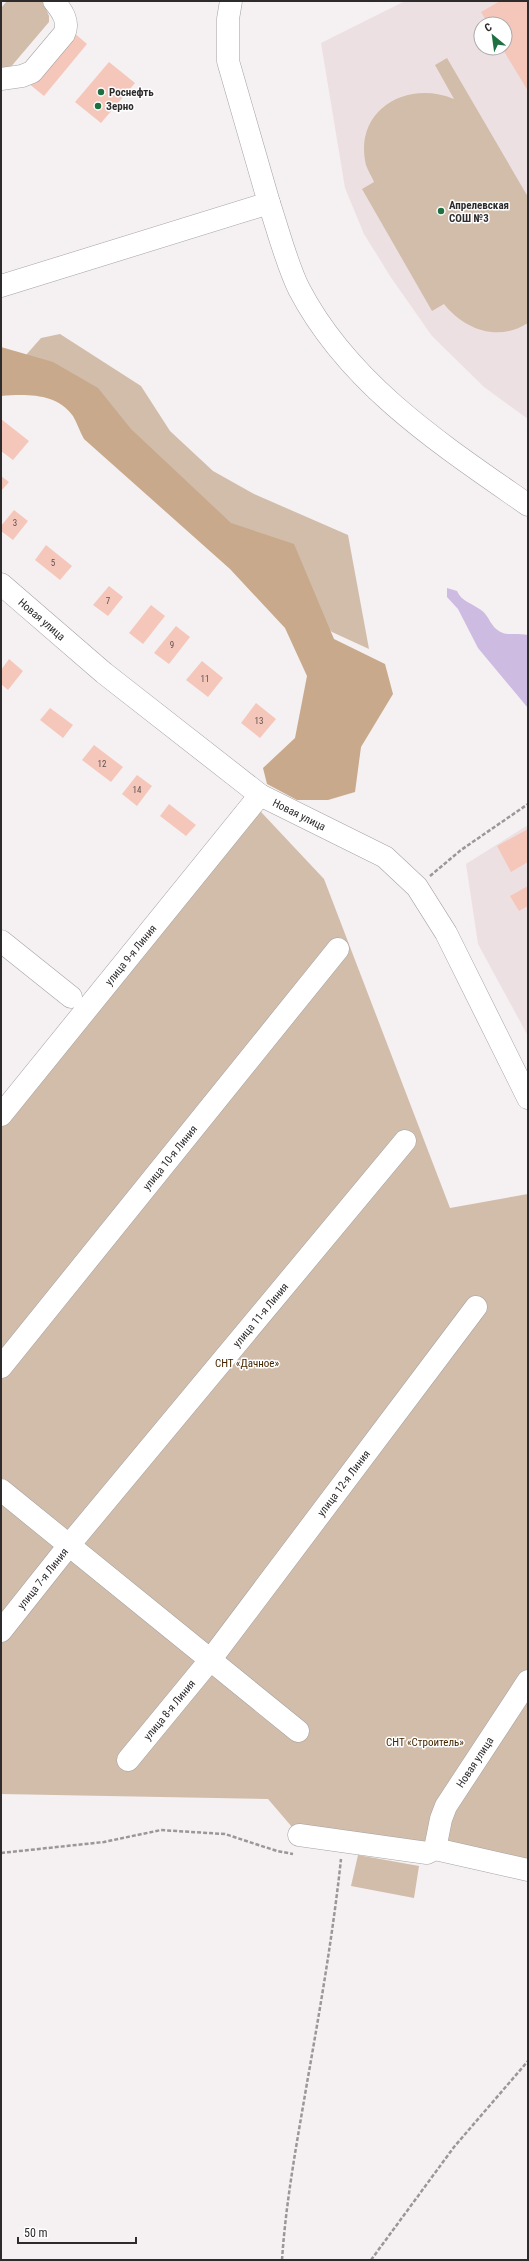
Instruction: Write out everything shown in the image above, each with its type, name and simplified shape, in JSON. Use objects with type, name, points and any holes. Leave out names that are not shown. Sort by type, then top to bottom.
[{"type":"street","points":[[1,79],[22,76],[32,72],[64,34],[66,29],[66,21],[54,1]]},
{"type":"street","points":[[231,1],[228,19],[228,61],[269,203],[299,288],[323,328],[375,390],[436,440],[528,505]]},
{"type":"street","points":[[1,286],[269,203]]},
{"type":"street","name":"Новая улица","points":[[1,584],[104,673],[260,795],[385,857],[417,887],[446,933],[528,1098]]},
{"type":"street","name":"улица 9-я Линия","points":[[1,1114],[260,795]]},
{"type":"street","points":[[1,942],[71,997]]},
{"type":"street","name":"улица 10-я Линия","points":[[1,1366],[338,949]]},
{"type":"street","name":"улица 11-я Линия","points":[[70,1544],[405,1141]]},
{"type":"street","name":"улица 12-я Линия","points":[[211,1659],[476,1307]]},
{"type":"street","points":[[1,1490],[70,1544],[298,1731]]},
{"type":"street","name":"улица 7-я Линия","points":[[1,1631],[70,1544]]},
{"type":"street","name":"улица 8-я Линия","points":[[128,1760],[211,1659]]},
{"type":"street","name":"Новая улица","points":[[435,1849],[440,1819],[446,1806],[528,1681]]},
{"type":"street","points":[[298,1845],[342,1841],[427,1853],[435,1849],[528,1870]]},
{"type":"path","points":[[417,887],[461,850],[528,804]]},
{"type":"path","points":[[1,1853],[104,1842],[161,1830],[225,1834],[277,1851],[298,1845]]},
{"type":"path","points":[[282,2260],[286,2211],[334,1917],[342,1841]]},
{"type":"path","points":[[371,2260],[454,2147],[528,2061]]},
{"type":"shaded area","name":"Апрелевская СОШ №3","points":[[405,1],[528,1],[528,419],[484,387],[432,336],[392,279],[364,234],[345,188],[321,43]]},
{"type":"shaded area","points":[[1,347],[53,362],[98,388],[131,429],[231,523],[294,544],[334,639],[385,664],[393,694],[361,747],[355,792],[328,800],[297,800],[267,784],[263,768],[295,738],[307,676],[285,628],[230,569],[84,439],[73,416],[66,408],[50,399],[31,395],[1,396]]},
{"type":"shaded area","points":[[447,588],[457,591],[464,600],[481,610],[499,631],[505,634],[528,635],[528,708],[478,648],[458,609],[447,597]]},
{"type":"shaded area","points":[[528,825],[528,1036],[478,944],[466,864]]},
{"type":"green space","points":[[7,1],[43,1],[49,16],[49,22],[9,69],[1,71],[1,8]]},
{"type":"green space","points":[[447,58],[528,197],[528,323],[517,329],[505,332],[483,330],[472,326],[462,321],[444,304],[432,311],[362,189],[374,182],[366,165],[364,146],[368,129],[375,115],[387,104],[402,97],[418,93],[436,94],[454,99],[435,65]]},
{"type":"green space","points":[[60,334],[141,386],[170,431],[213,471],[254,494],[348,535],[369,649],[332,632],[247,548],[26,355],[41,338]]},
{"type":"green space","name":"СНТ «Дачное»","points":[[248,798],[324,879],[450,1208],[528,1194],[528,1864],[292,1827],[268,1799],[1,1794],[1,1099]]},
{"type":"green space","points":[[358,1855],[419,1866],[414,1898],[351,1886]]},
{"type":"building","points":[[500,1],[528,1],[528,91],[507,56],[513,56],[513,16],[483,16],[481,12]]},
{"type":"building","points":[[72,31],[87,44],[44,96],[28,83]]},
{"type":"building","points":[[109,62],[135,83],[101,123],[75,102]]},
{"type":"building","points":[[1,419],[29,441],[13,460],[1,451]]},
{"type":"building","points":[[1,476],[9,482],[1,491]]},
{"type":"building","points":[[14,510],[28,521],[13,540],[1,531],[1,526]]},
{"type":"building","points":[[46,545],[72,566],[60,580],[35,560]]},
{"type":"building","points":[[109,586],[123,597],[108,616],[93,605]]},
{"type":"building","points":[[151,605],[165,616],[143,644],[129,633]]},
{"type":"building","points":[[176,626],[190,637],[169,664],[154,653]]},
{"type":"building","points":[[9,659],[23,671],[8,690],[1,684],[1,670]]},
{"type":"building","points":[[202,661],[223,678],[208,697],[186,680]]},
{"type":"building","points":[[256,703],[276,719],[260,738],[241,723]]},
{"type":"building","points":[[50,708],[73,725],[63,738],[40,720]]},
{"type":"building","points":[[94,745],[123,767],[111,782],[82,760]]},
{"type":"building","points":[[137,775],[152,786],[137,806],[122,794]]},
{"type":"building","points":[[169,804],[196,825],[186,836],[160,816]]},
{"type":"building","points":[[528,829],[528,862],[511,872],[497,846]]},
{"type":"building","points":[[528,886],[528,906],[519,911],[510,896]]},
{"type":"place","name":"Роснефть","points":[[101,92]]},
{"type":"place","name":"Зерно","points":[[98,106]]},
{"type":"place","name":"Апрелевская СОШ №3","points":[[441,211]]},
{"type":"park label","name":"СНТ «Строитель»","points":[[425,1742]]}]
